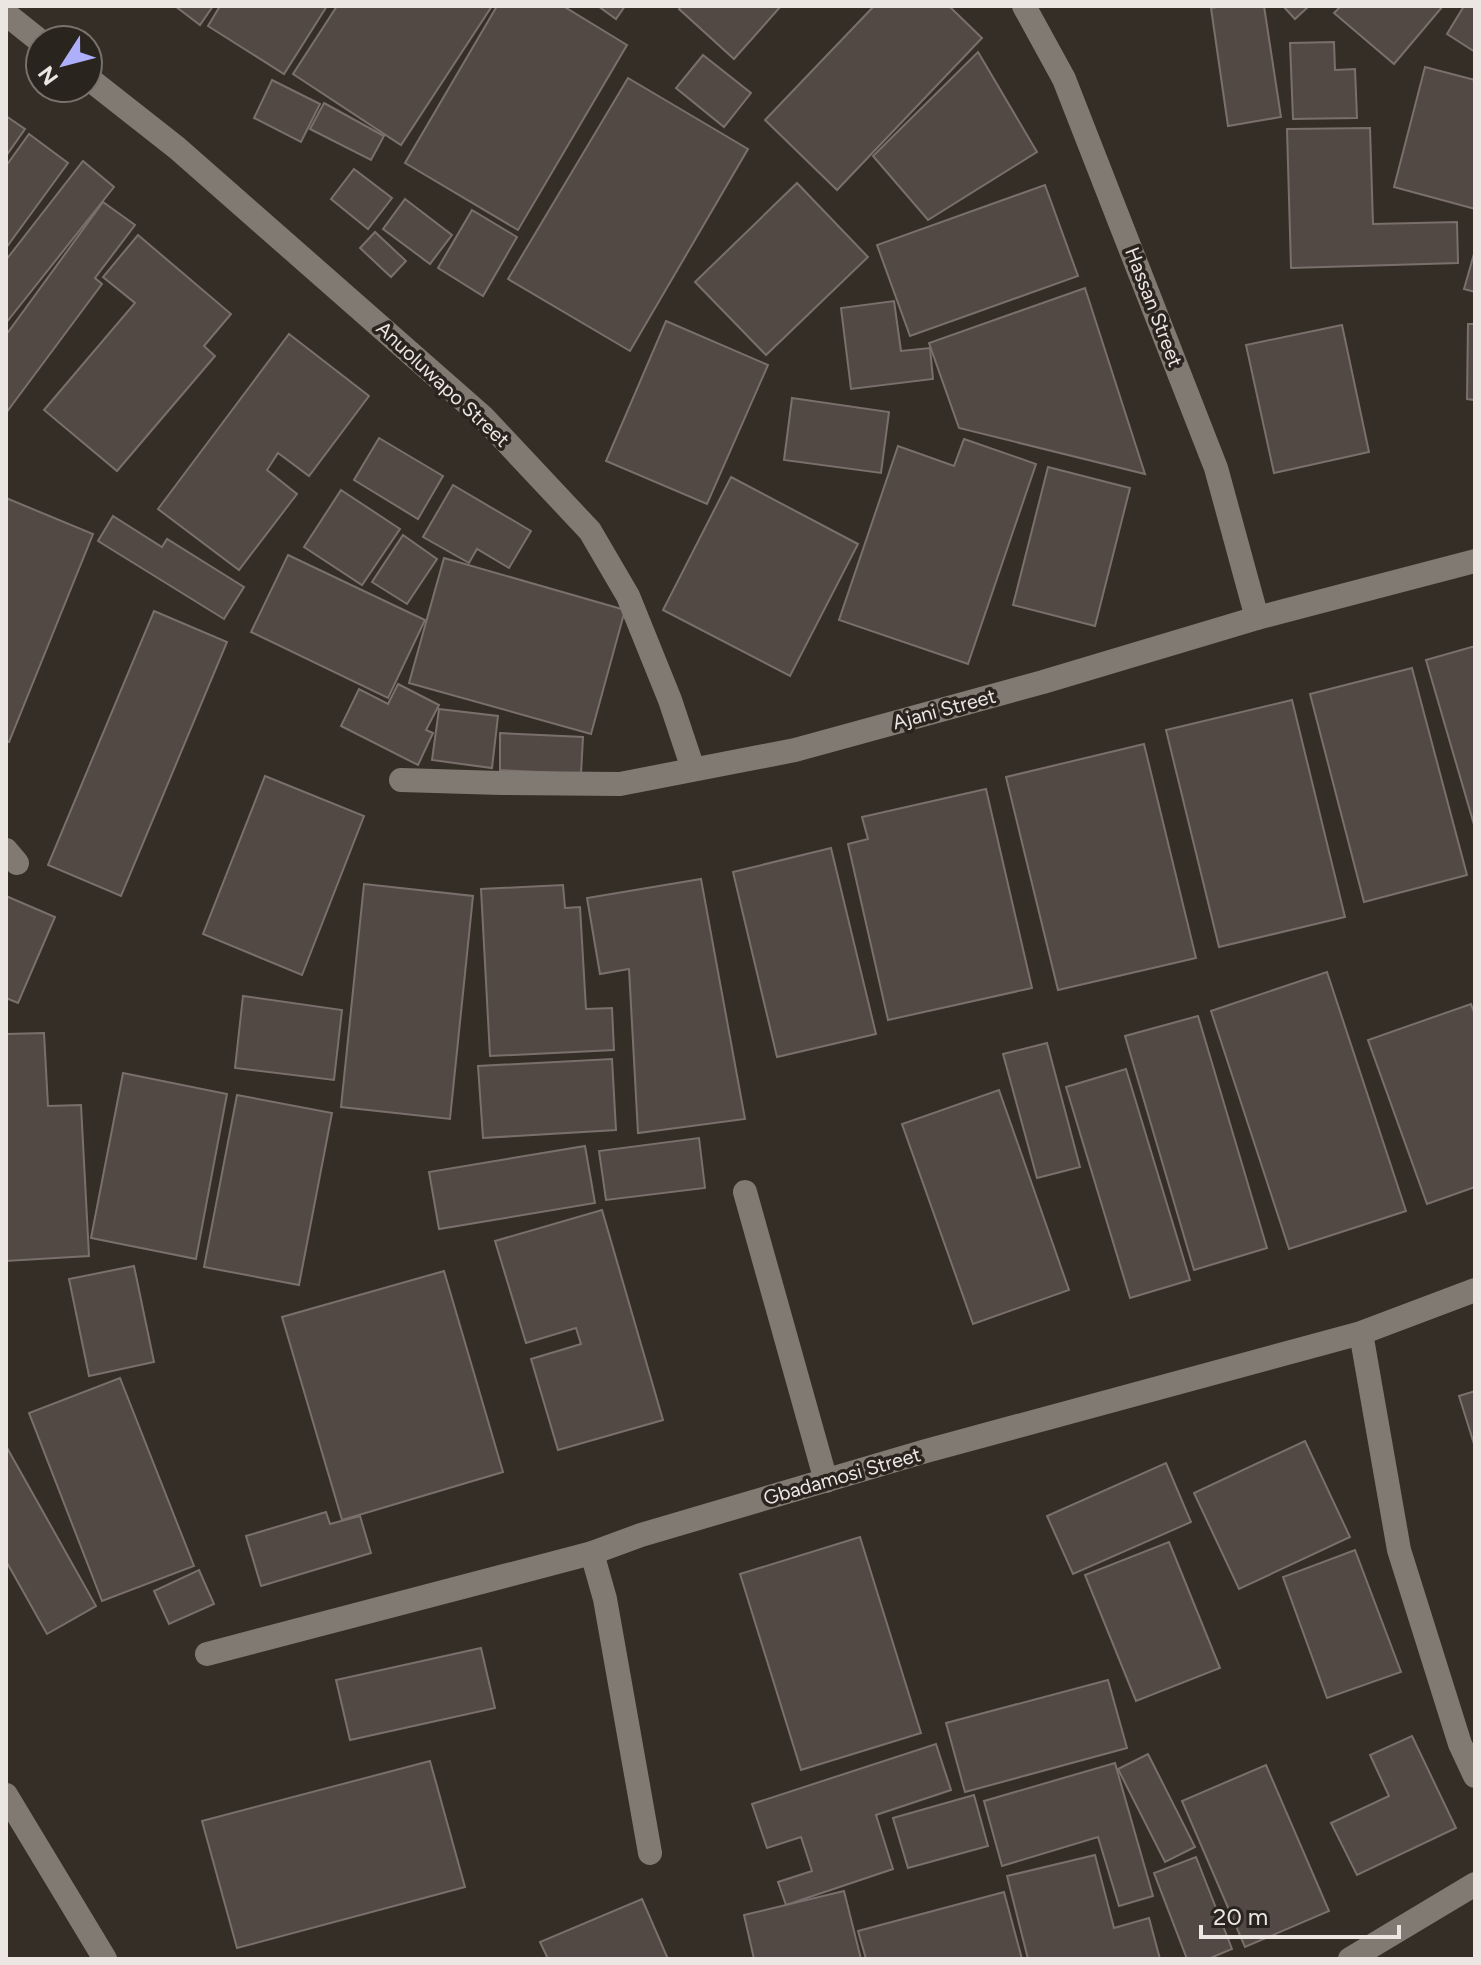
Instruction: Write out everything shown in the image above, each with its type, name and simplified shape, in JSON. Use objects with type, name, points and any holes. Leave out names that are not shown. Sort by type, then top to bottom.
[{"type":"street","name":"Hassan Street","points":[[1024,6],[1064,79],[1216,468],[1257,618]]},
{"type":"street","points":[[6,14],[24,28]]},
{"type":"street","name":"Anuoluwapo Street","points":[[104,91],[177,148],[483,417],[590,531],[628,596],[670,700],[693,769]]},
{"type":"street","name":"Ajani Street","points":[[401,780],[620,784],[795,750],[1028,686],[1257,618],[1475,561]]},
{"type":"street","points":[[745,1192],[826,1481]]},
{"type":"street","name":"Gbadamosi Street","points":[[207,1654],[592,1553],[641,1535],[926,1451],[1361,1333],[1475,1290]]},
{"type":"street","points":[[1361,1333],[1399,1550],[1460,1744],[1475,1776]]},
{"type":"street","points":[[592,1553],[605,1599],[650,1853]]},
{"type":"street","points":[[6,1795],[105,1959]]},
{"type":"street","points":[[1350,1959],[1475,1884]]},
{"type":"building","points":[[175,6],[213,6],[200,25]]},
{"type":"building","points":[[220,6],[327,6],[284,74],[208,26]]},
{"type":"building","points":[[337,6],[492,6],[401,145],[293,74]]},
{"type":"building","points":[[497,6],[563,6],[627,45],[518,230],[405,163]]},
{"type":"building","points":[[598,6],[625,6],[616,19]]},
{"type":"building","points":[[681,6],[781,6],[734,59],[679,9]]},
{"type":"building","points":[[874,6],[949,6],[982,38],[837,190],[765,120]]},
{"type":"building","points":[[1264,6],[1281,117],[1228,126],[1211,8]]},
{"type":"building","points":[[1283,6],[1309,6],[1295,19]]},
{"type":"building","points":[[1341,6],[1443,6],[1394,64],[1334,13]]},
{"type":"building","points":[[1464,6],[1475,6],[1475,52],[1447,34]]},
{"type":"building","points":[[1334,42],[1335,70],[1355,69],[1357,118],[1293,119],[1290,43]]},
{"type":"building","points":[[978,52],[1037,152],[928,220],[873,156]]},
{"type":"building","points":[[703,55],[751,93],[724,127],[676,88]]},
{"type":"building","points":[[1425,67],[1475,80],[1475,209],[1394,187]]},
{"type":"building","points":[[628,78],[748,149],[630,351],[508,279]]},
{"type":"building","points":[[272,80],[320,104],[301,142],[254,118]]},
{"type":"building","points":[[324,103],[384,136],[371,160],[310,129]]},
{"type":"building","points":[[6,116],[25,129],[6,156]]},
{"type":"building","points":[[1370,128],[1373,224],[1457,222],[1458,263],[1291,268],[1287,129]]},
{"type":"building","points":[[29,134],[68,163],[6,248],[6,166]]},
{"type":"building","points":[[83,161],[114,187],[6,323],[6,260]]},
{"type":"building","points":[[354,169],[392,198],[368,229],[331,199]]},
{"type":"building","points":[[797,183],[868,257],[766,355],[695,282]]},
{"type":"building","points":[[1045,185],[1078,276],[910,336],[877,245]]},
{"type":"building","points":[[405,199],[452,235],[430,264],[383,229]]},
{"type":"building","points":[[103,202],[135,225],[95,278],[102,284],[6,413],[6,335]]},
{"type":"building","points":[[472,210],[517,237],[483,296],[438,268]]},
{"type":"building","points":[[375,232],[406,261],[391,277],[360,248]]},
{"type":"building","points":[[138,235],[231,314],[204,346],[215,356],[117,471],[44,410],[135,303],[103,277]]},
{"type":"building","points":[[1475,255],[1475,292],[1464,289]]},
{"type":"building","points":[[1085,288],[1145,474],[959,428],[929,343]]},
{"type":"building","points":[[894,301],[901,351],[930,348],[933,379],[851,389],[841,308]]},
{"type":"building","points":[[666,321],[768,365],[707,504],[606,461]]},
{"type":"building","points":[[1468,324],[1475,324],[1475,400],[1467,399]]},
{"type":"building","points":[[1342,325],[1369,452],[1274,473],[1246,345]]},
{"type":"building","points":[[289,334],[369,396],[309,476],[278,453],[267,470],[297,494],[239,570],[158,509]]},
{"type":"building","points":[[792,398],[889,412],[881,473],[784,460]]},
{"type":"building","points":[[379,438],[443,476],[418,519],[354,480]]},
{"type":"building","points":[[964,439],[1036,464],[968,664],[839,620],[898,446],[954,466]]},
{"type":"building","points":[[1048,467],[1130,488],[1095,626],[1013,605]]},
{"type":"building","points":[[731,477],[858,544],[790,676],[663,610]]},
{"type":"building","points":[[453,485],[531,531],[509,568],[477,549],[469,563],[423,537]]},
{"type":"building","points":[[341,490],[400,529],[362,585],[304,547]]},
{"type":"building","points":[[6,498],[93,534],[9,742],[6,741]]},
{"type":"building","points":[[113,516],[162,547],[167,539],[244,587],[224,619],[98,541]]},
{"type":"building","points":[[403,535],[437,559],[407,604],[372,582]]},
{"type":"building","points":[[288,555],[425,620],[388,698],[251,632]]},
{"type":"building","points":[[444,558],[625,610],[591,734],[409,683]]},
{"type":"building","points":[[154,611],[227,642],[121,896],[48,865]]},
{"type":"building","points":[[1475,646],[1475,828],[1426,660]]},
{"type":"building","points":[[1412,668],[1467,875],[1364,902],[1310,694]]},
{"type":"building","points":[[398,684],[439,705],[426,730],[433,733],[418,765],[341,726],[359,689],[388,704]]},
{"type":"building","points":[[1292,700],[1345,917],[1219,947],[1166,730]]},
{"type":"building","points":[[439,709],[498,716],[492,768],[432,760]]},
{"type":"building","points":[[500,733],[583,737],[581,774],[500,770]]},
{"type":"building","points":[[1144,744],[1196,958],[1058,990],[1006,777]]},
{"type":"building","points":[[265,776],[364,816],[302,975],[203,934]]},
{"type":"building","points":[[986,789],[1032,988],[888,1020],[848,844],[868,839],[862,817]]},
{"type":"building","points":[[831,848],[876,1034],[777,1057],[733,872]]},
{"type":"building","points":[[701,879],[745,1119],[638,1133],[629,969],[600,974],[587,898]]},
{"type":"building","points":[[364,884],[473,896],[450,1119],[341,1107]]},
{"type":"building","points":[[563,885],[565,908],[580,907],[586,1009],[612,1008],[614,1050],[490,1056],[481,889]]},
{"type":"building","points":[[6,896],[55,917],[18,1003],[6,998]]},
{"type":"building","points":[[1327,972],[1406,1211],[1289,1249],[1211,1011]]},
{"type":"building","points":[[243,996],[342,1010],[334,1080],[235,1068]]},
{"type":"building","points":[[1471,1004],[1475,1015],[1475,1187],[1427,1204],[1368,1040]]},
{"type":"building","points":[[1198,1016],[1267,1248],[1194,1270],[1125,1036]]},
{"type":"building","points":[[44,1033],[48,1106],[81,1105],[89,1256],[6,1261],[6,1034]]},
{"type":"building","points":[[1047,1043],[1080,1167],[1037,1178],[1003,1054]]},
{"type":"building","points":[[612,1059],[616,1130],[483,1138],[478,1066]]},
{"type":"building","points":[[1126,1069],[1190,1280],[1130,1298],[1066,1087]]},
{"type":"building","points":[[123,1073],[227,1094],[196,1259],[91,1238]]},
{"type":"building","points":[[999,1090],[1069,1290],[973,1324],[902,1124]]},
{"type":"building","points":[[237,1095],[332,1113],[299,1285],[204,1267]]},
{"type":"building","points":[[699,1138],[705,1188],[606,1200],[599,1151]]},
{"type":"building","points":[[585,1146],[595,1203],[439,1229],[429,1172]]},
{"type":"building","points":[[602,1210],[663,1420],[558,1450],[531,1359],[581,1344],[576,1328],[526,1343],[495,1241]]},
{"type":"building","points":[[134,1266],[154,1362],[89,1376],[69,1279]]},
{"type":"building","points":[[444,1271],[503,1472],[342,1520],[282,1317]]},
{"type":"building","points":[[120,1378],[194,1566],[102,1601],[29,1413]]},
{"type":"building","points":[[1475,1391],[1475,1447],[1459,1396]]},
{"type":"building","points":[[1305,1441],[1350,1537],[1239,1589],[1194,1493]]},
{"type":"building","points":[[6,1446],[96,1606],[47,1634],[6,1561]]},
{"type":"building","points":[[1166,1463],[1191,1522],[1073,1574],[1047,1516]]},
{"type":"building","points":[[326,1512],[330,1524],[360,1516],[371,1553],[261,1586],[246,1536]]},
{"type":"building","points":[[860,1537],[921,1733],[801,1770],[740,1574]]},
{"type":"building","points":[[1169,1542],[1220,1668],[1136,1701],[1085,1575]]},
{"type":"building","points":[[1355,1550],[1401,1672],[1327,1698],[1283,1577]]},
{"type":"building","points":[[199,1570],[214,1604],[169,1624],[154,1591]]},
{"type":"building","points":[[481,1648],[495,1708],[350,1740],[336,1680]]},
{"type":"building","points":[[1108,1680],[1127,1748],[965,1792],[946,1723]]},
{"type":"building","points":[[1412,1736],[1456,1828],[1357,1875],[1331,1823],[1389,1796],[1370,1755]]},
{"type":"building","points":[[936,1744],[951,1790],[876,1815],[893,1869],[786,1905],[778,1882],[812,1871],[801,1837],[767,1848],[752,1804]]},
{"type":"building","points":[[1148,1754],[1195,1847],[1165,1862],[1118,1769]]},
{"type":"building","points":[[430,1761],[465,1887],[237,1948],[202,1821]]},
{"type":"building","points":[[1115,1763],[1153,1896],[1119,1906],[1098,1837],[1002,1866],[984,1801]]},
{"type":"building","points":[[1266,1765],[1329,1911],[1245,1947],[1182,1801]]},
{"type":"building","points":[[974,1795],[988,1846],[908,1868],[893,1818]]},
{"type":"building","points":[[1095,1855],[1114,1928],[1149,1918],[1160,1959],[1028,1959],[1007,1876]]},
{"type":"building","points":[[1196,1857],[1232,1949],[1208,1959],[1187,1959],[1154,1873]]},
{"type":"building","points":[[844,1891],[861,1959],[754,1959],[744,1915]]},
{"type":"building","points":[[1004,1892],[1022,1959],[866,1959],[858,1931]]},
{"type":"building","points":[[642,1899],[668,1959],[548,1959],[540,1942]]}]
